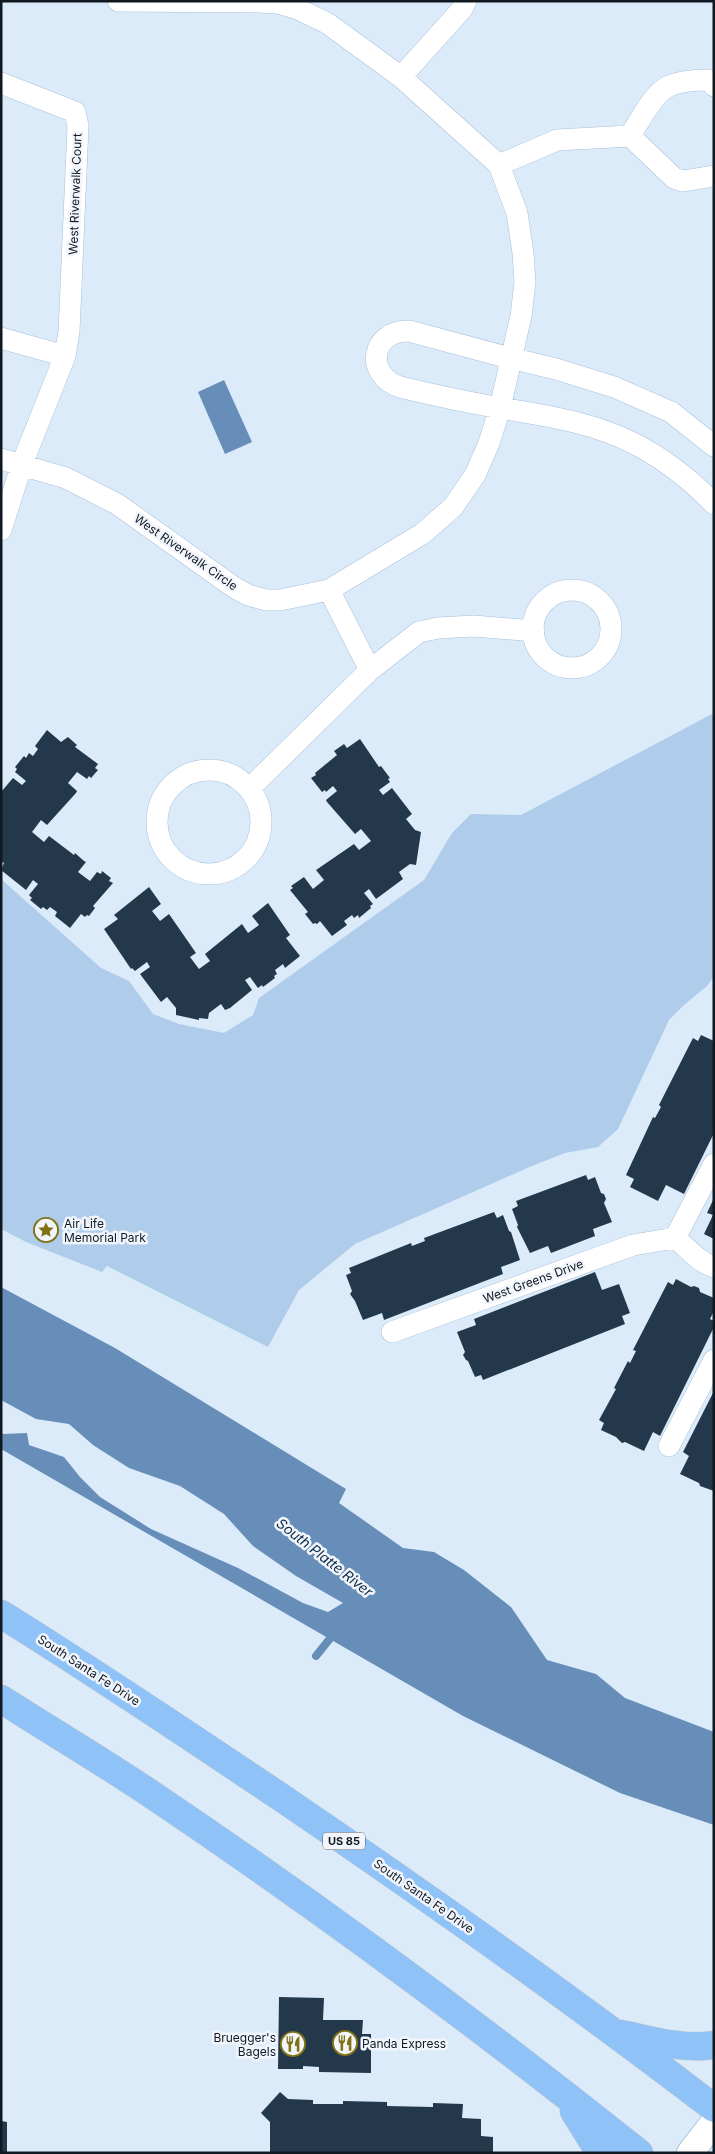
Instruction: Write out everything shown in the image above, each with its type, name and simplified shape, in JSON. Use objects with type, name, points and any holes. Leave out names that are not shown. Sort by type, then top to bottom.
[{"type":"highway","name":"South Santa Fe Drive","points":[[1,1614],[104,1679],[313,1819],[497,1946],[714,2108]]},
{"type":"highway","points":[[1,1699],[150,1793],[270,1875],[399,1968],[559,2089],[639,2153]]},
{"type":"highway","points":[[616,2033],[678,2045],[714,2046]]},
{"type":"highway","points":[[559,2089],[600,2153]]},
{"type":"street","name":"West Riverwalk Circle","points":[[1,459],[66,478],[117,504],[248,595],[266,600],[280,600],[329,590],[422,534],[453,507],[475,475],[489,443],[500,408],[521,316],[525,282],[517,213],[499,165],[401,77],[320,19],[278,3],[118,1]]},
{"type":"street","points":[[401,77],[462,9],[466,1]]},
{"type":"street","points":[[630,136],[657,95],[667,86],[698,80],[709,80],[714,86]]},
{"type":"street","name":"West Riverwalk Court","points":[[1,83],[75,112],[78,126],[69,332],[64,356],[22,464],[1,530]]},
{"type":"street","points":[[499,165],[557,140],[630,136],[674,178],[684,181],[714,176]]},
{"type":"street","points":[[714,446],[670,412],[614,386],[409,330],[392,333],[379,345],[376,363],[384,378],[391,384],[410,390],[500,408],[562,418],[600,430],[635,444],[667,464],[714,504]]},
{"type":"street","points":[[1,338],[64,356]]},
{"type":"street","points":[[329,590],[370,670]]},
{"type":"street","points":[[250,788],[370,670],[419,632],[438,628],[474,626],[534,631]]},
{"type":"street","points":[[214,769],[234,775],[250,788],[260,806],[262,827],[256,847],[243,863],[225,873],[204,875],[185,869],[169,856],[158,838],[156,817],[162,797],[176,781],[194,771],[214,769]]},
{"type":"street","points":[[714,1164],[675,1238],[690,1249],[698,1259],[714,1268]]},
{"type":"street","name":"West Greens Drive","points":[[392,1332],[633,1245],[675,1238]]},
{"type":"street","points":[[669,1446],[714,1360]]},
{"type":"street","points":[[690,2153],[714,2122]]},
{"type":"shaded area","points":[[714,713],[714,976],[707,986],[669,1020],[618,1129],[598,1147],[565,1153],[532,1166],[355,1244],[299,1290],[268,1347],[107,1266],[102,1272],[26,1242],[1,1229],[1,879],[101,968],[129,981],[153,1014],[179,1024],[224,1033],[253,1015],[259,998],[424,880],[452,833],[471,814],[521,815]]},
{"type":"water","points":[[224,380],[252,442],[225,454],[198,392]]},
{"type":"water","name":"South Platte River","points":[[1,1287],[115,1348],[346,1489],[339,1503],[403,1548],[434,1552],[464,1570],[511,1607],[547,1660],[596,1674],[625,1698],[714,1732],[714,1825],[620,1793],[463,1716],[1,1449],[1,1432],[3,1434],[27,1433],[29,1445],[64,1457],[100,1497],[151,1529],[238,1568],[303,1603],[328,1612],[343,1603],[296,1576],[253,1546],[224,1514],[180,1486],[129,1468],[93,1445],[69,1424],[36,1419],[1,1400]]},
{"type":"building","points":[[47,730],[61,742],[68,737],[77,745],[75,747],[98,764],[95,768],[98,770],[91,778],[89,776],[87,779],[77,772],[68,783],[77,791],[76,793],[47,825],[41,820],[32,832],[44,842],[49,836],[86,862],[78,872],[90,881],[97,872],[101,874],[102,871],[111,878],[109,881],[113,883],[93,906],[95,908],[89,916],[85,917],[81,914],[70,928],[55,916],[57,912],[50,907],[47,910],[43,907],[41,909],[30,900],[32,898],[29,895],[38,884],[33,880],[26,890],[1,870],[4,863],[1,861],[1,792],[13,778],[22,785],[26,781],[15,772],[17,769],[15,767],[24,756],[26,758],[29,753],[33,756],[38,749],[35,746]]},
{"type":"building","points":[[360,739],[379,767],[381,766],[390,778],[388,779],[390,782],[379,790],[383,795],[392,788],[412,814],[406,819],[415,830],[421,832],[416,865],[410,864],[399,872],[403,879],[376,899],[369,889],[364,893],[373,904],[370,906],[371,908],[359,918],[358,915],[354,918],[352,915],[344,921],[347,925],[332,936],[320,921],[317,924],[313,924],[305,914],[308,912],[290,890],[293,888],[291,886],[304,877],[313,889],[324,880],[316,870],[354,844],[359,850],[371,841],[361,829],[355,834],[327,802],[326,800],[337,791],[333,786],[326,792],[325,790],[322,792],[311,778],[337,755],[334,751],[344,744],[347,748]]},
{"type":"building","points":[[149,887],[161,904],[152,911],[160,921],[169,914],[196,953],[190,957],[199,969],[210,961],[205,954],[242,924],[248,933],[259,925],[252,916],[268,903],[290,935],[286,938],[300,956],[285,968],[283,964],[275,970],[277,974],[274,976],[275,978],[263,987],[262,985],[258,988],[250,977],[245,980],[252,990],[230,1008],[225,1010],[221,1004],[209,1013],[208,1019],[199,1018],[199,1020],[176,1015],[176,1008],[167,997],[161,1002],[140,974],[150,967],[147,962],[135,971],[131,969],[104,929],[118,919],[114,915]]},
{"type":"building","points":[[701,1035],[714,1041],[714,1133],[684,1194],[666,1185],[658,1201],[630,1187],[634,1179],[626,1175],[653,1117],[655,1118],[661,1107],[659,1105],[693,1038],[698,1041]]},
{"type":"building","points":[[586,1175],[588,1180],[595,1177],[601,1193],[604,1194],[606,1199],[604,1203],[612,1222],[593,1229],[595,1236],[551,1253],[548,1246],[530,1253],[517,1227],[512,1209],[518,1206],[516,1201]]},
{"type":"building","points":[[714,1198],[714,1239],[704,1234],[713,1215],[707,1213]]},
{"type":"building","points":[[494,1212],[497,1218],[503,1215],[520,1260],[501,1267],[503,1274],[384,1320],[382,1313],[363,1320],[350,1294],[352,1291],[346,1275],[351,1273],[349,1268],[411,1243],[412,1246],[425,1241],[424,1238]]},
{"type":"building","points":[[595,1272],[602,1290],[619,1284],[630,1313],[622,1316],[625,1324],[483,1380],[481,1375],[475,1377],[468,1361],[463,1355],[465,1352],[457,1332],[476,1325],[474,1319]]},
{"type":"building","points":[[676,1279],[691,1287],[699,1288],[700,1292],[714,1298],[714,1311],[710,1319],[714,1321],[714,1327],[660,1436],[653,1432],[644,1451],[625,1442],[622,1443],[616,1437],[601,1430],[604,1423],[599,1420],[616,1389],[614,1388],[628,1361],[630,1363],[636,1351],[633,1350],[668,1282],[673,1285]]},
{"type":"building","points":[[714,1391],[714,1491],[700,1486],[699,1483],[680,1474],[689,1456],[683,1452]]},
{"type":"building","points":[[279,1997],[324,1998],[323,2020],[363,2020],[362,2034],[371,2034],[371,2073],[319,2072],[319,2067],[303,2066],[303,2069],[278,2069]]},
{"type":"building","points":[[280,2092],[288,2099],[313,2100],[313,2104],[343,2104],[343,2101],[387,2102],[387,2106],[433,2107],[433,2103],[463,2104],[462,2118],[481,2119],[481,2136],[493,2137],[493,2153],[270,2153],[270,2122],[261,2113]]},
{"type":"building","points":[[1,2121],[7,2122],[7,2153],[1,2153]]},
{"type":"waterway","points":[[316,1656],[336,1631]]},
{"type":"place","name":"Air Life Memorial Park","points":[[46,1230]]},
{"type":"place","name":"Panda Express","points":[[345,2043]]},
{"type":"place","name":"Bruegger's Bagels","points":[[293,2044]]}]
